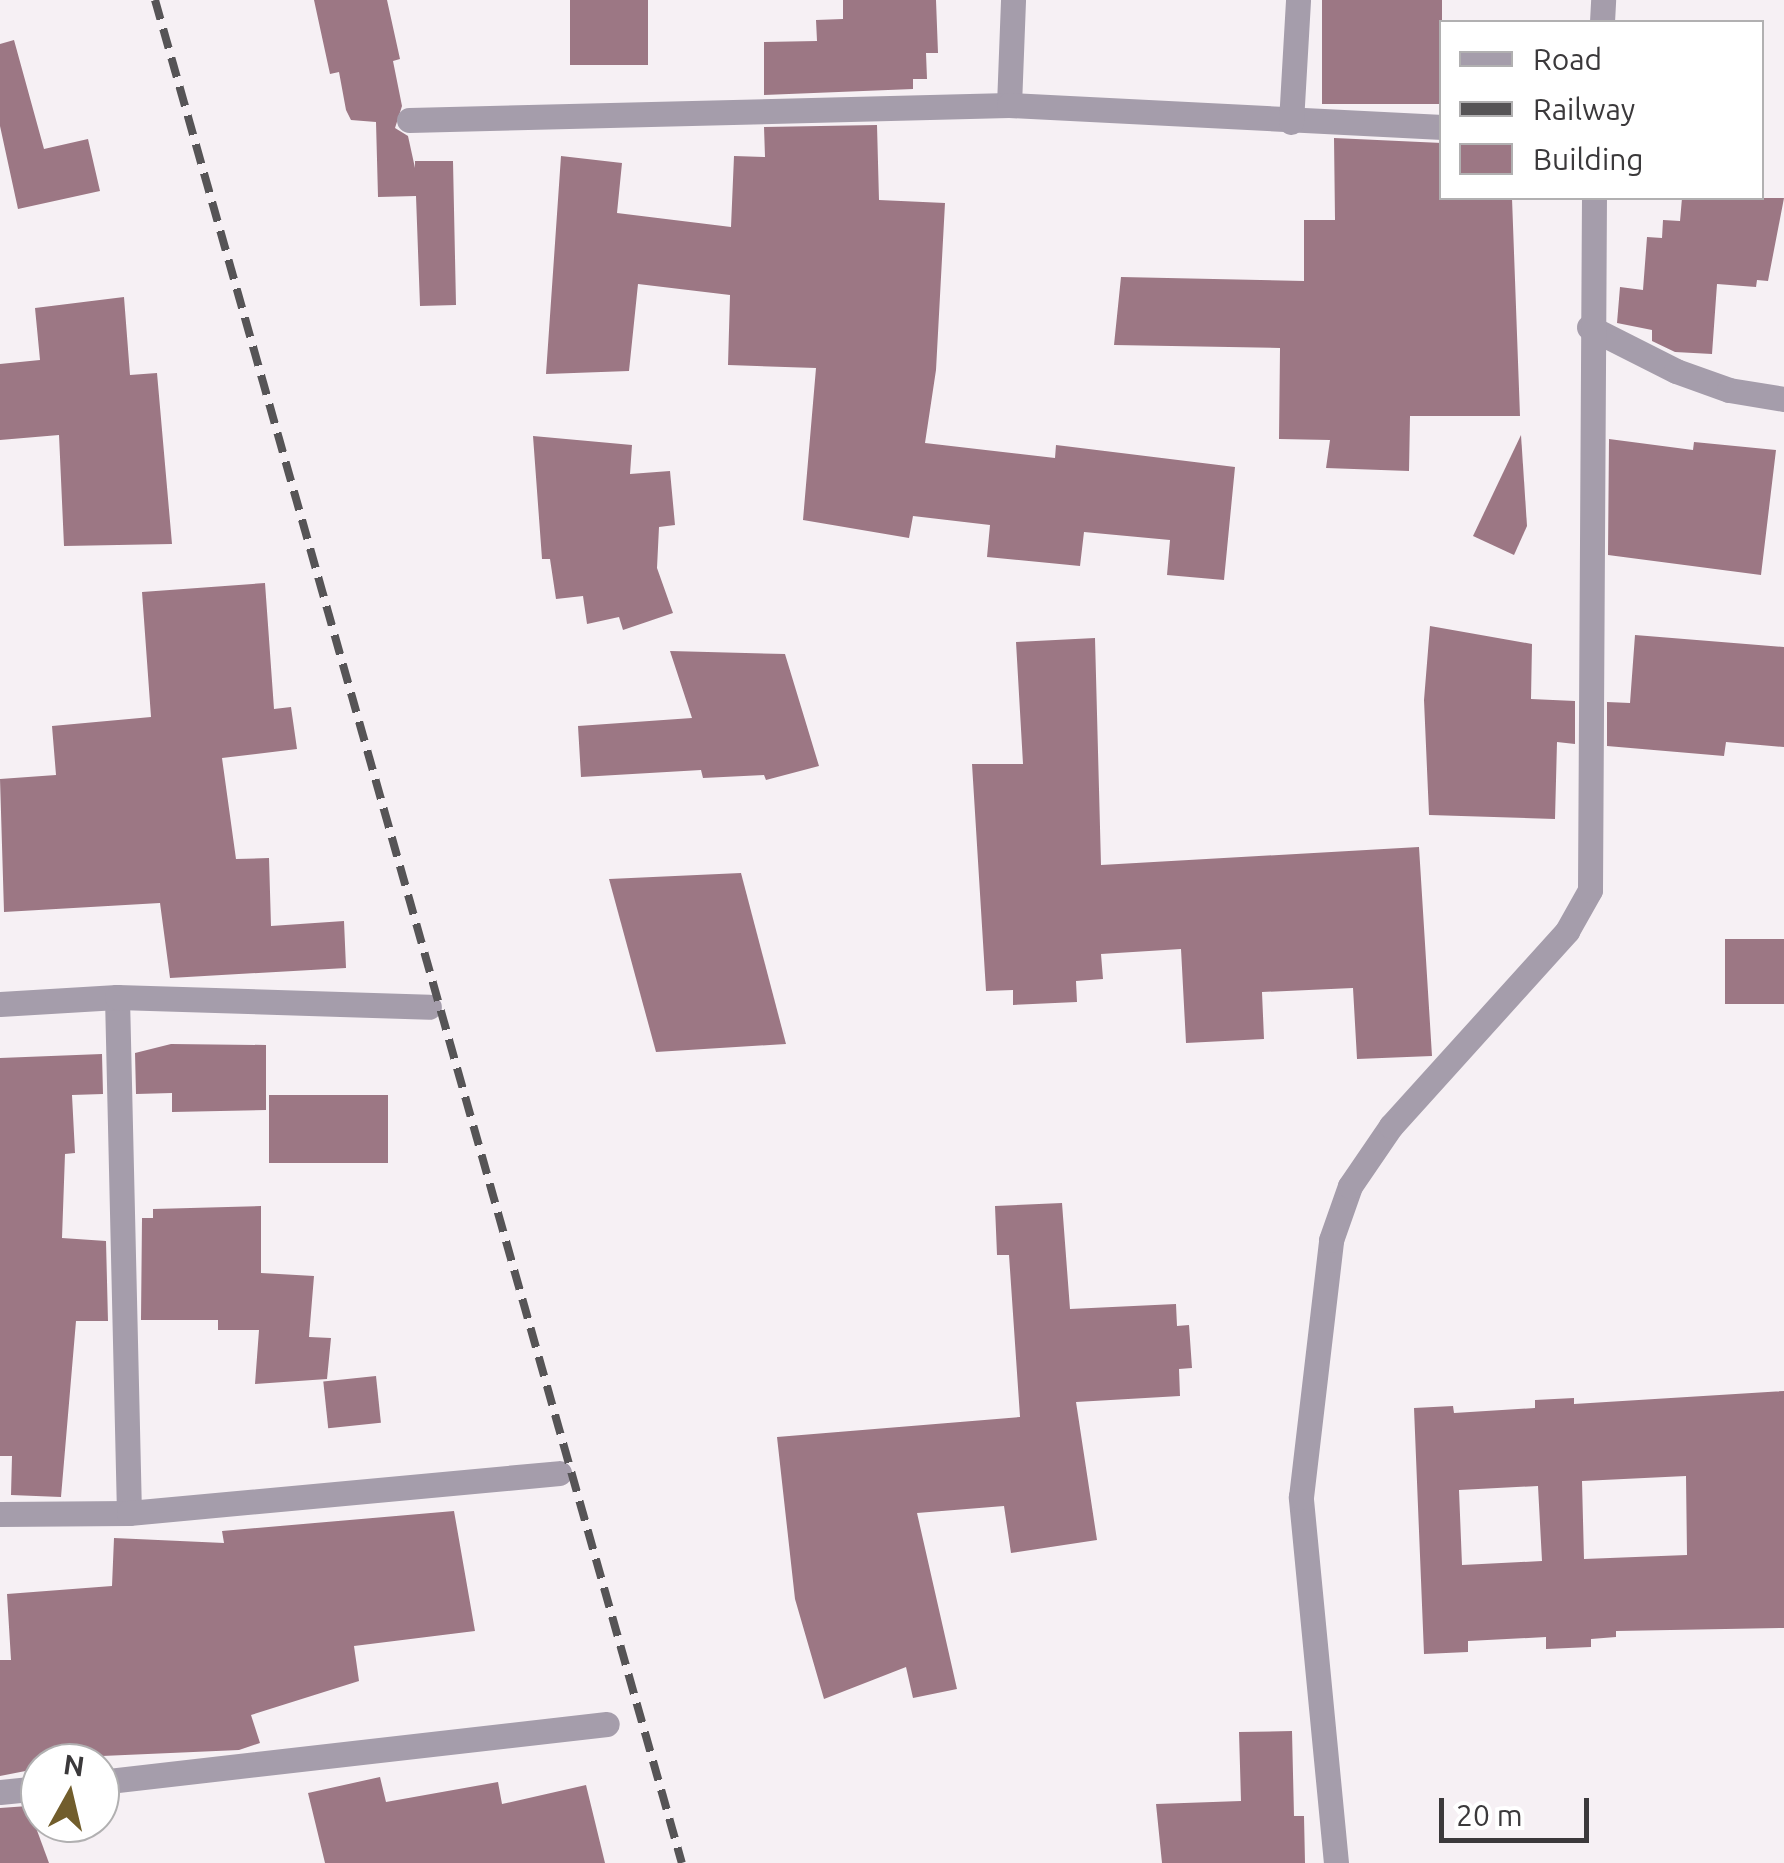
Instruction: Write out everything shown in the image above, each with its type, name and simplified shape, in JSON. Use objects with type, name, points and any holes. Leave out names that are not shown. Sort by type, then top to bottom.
[{"type":"street","points":[[1009,106],[1013,0]]},
{"type":"street","points":[[1291,122],[1298,0]]},
{"type":"street","points":[[409,120],[1009,106],[1439,127]]},
{"type":"street","points":[[1336,1863],[1301,1497],[1331,1240],[1350,1186],[1391,1126],[1567,930],[1590,890],[1588,327],[1594,200]]},
{"type":"street","points":[[1588,327],[1694,378],[1784,399]]},
{"type":"street","points":[[0,1004],[117,996],[429,1007]]},
{"type":"street","points":[[117,996],[129,1513]]},
{"type":"street","points":[[0,1514],[129,1513],[558,1474]]},
{"type":"street","points":[[120,1780],[608,1724]]},
{"type":"building","points":[[314,0],[387,0],[400,59],[393,61],[402,106],[395,128],[408,136],[415,168],[415,161],[453,161],[456,305],[420,306],[416,196],[378,197],[376,122],[351,120],[339,72],[330,74]]},
{"type":"building","points":[[570,0],[648,0],[648,65],[570,65]]},
{"type":"building","points":[[843,0],[936,0],[938,53],[926,53],[927,79],[913,79],[913,89],[764,95],[764,42],[817,41],[816,20],[843,19]]},
{"type":"building","points":[[1322,0],[1442,0],[1439,104],[1322,104]]},
{"type":"building","points":[[14,40],[44,149],[88,139],[100,191],[18,209],[0,126],[0,44]]},
{"type":"building","points":[[877,125],[879,200],[945,203],[936,370],[925,443],[1055,458],[1056,445],[1235,467],[1224,580],[1167,575],[1170,540],[1084,532],[1080,566],[987,557],[990,525],[913,516],[909,538],[803,520],[816,368],[728,365],[730,295],[638,284],[629,371],[546,374],[561,156],[622,163],[617,213],[731,227],[734,156],[765,157],[764,127]]},
{"type":"building","points":[[1334,138],[1439,143],[1439,200],[1512,200],[1520,416],[1410,416],[1409,471],[1326,468],[1330,440],[1279,439],[1280,348],[1114,345],[1121,277],[1304,281],[1304,220],[1335,220]]},
{"type":"building","points":[[1784,198],[1768,281],[1757,280],[1756,287],[1717,284],[1712,354],[1675,352],[1652,341],[1652,330],[1617,323],[1620,287],[1643,290],[1647,237],[1662,238],[1663,220],[1680,221],[1682,200]]},
{"type":"building","points":[[124,297],[130,375],[157,373],[172,544],[64,546],[59,435],[0,440],[0,364],[40,360],[35,308]]},
{"type":"building","points":[[1521,435],[1527,526],[1514,555],[1473,536]]},
{"type":"building","points":[[533,436],[632,445],[630,474],[670,471],[675,525],[659,527],[657,568],[673,613],[623,630],[619,617],[587,624],[583,596],[556,599],[550,559],[542,559]]},
{"type":"building","points":[[1609,439],[1693,450],[1694,442],[1776,450],[1761,575],[1608,555]]},
{"type":"building","points":[[265,583],[274,709],[291,707],[297,749],[222,758],[236,859],[269,858],[271,926],[344,921],[346,968],[170,978],[160,903],[4,912],[0,779],[56,775],[52,726],[151,717],[142,592]]},
{"type":"building","points":[[1430,626],[1532,644],[1531,699],[1575,701],[1575,744],[1557,742],[1555,819],[1429,815],[1424,700]]},
{"type":"building","points":[[1635,635],[1784,647],[1784,747],[1726,742],[1724,756],[1607,746],[1607,702],[1630,703]]},
{"type":"building","points":[[1095,638],[1101,865],[1419,847],[1432,1056],[1357,1059],[1353,988],[1262,992],[1264,1039],[1186,1043],[1181,949],[1101,954],[1103,979],[1076,981],[1077,1002],[1013,1005],[1013,990],[986,991],[972,764],[1023,764],[1016,642]]},
{"type":"building","points":[[670,651],[785,654],[819,766],[766,780],[764,775],[703,778],[701,770],[581,777],[578,726],[692,718]]},
{"type":"building","points":[[741,873],[786,1044],[656,1052],[609,879]]},
{"type":"building","points":[[1725,939],[1784,939],[1784,1004],[1725,1004]]},
{"type":"building","points":[[171,1044],[266,1045],[266,1110],[172,1112],[172,1093],[136,1094],[135,1053]]},
{"type":"building","points":[[102,1054],[103,1094],[72,1095],[75,1153],[65,1154],[62,1238],[106,1241],[108,1321],[76,1321],[61,1497],[11,1495],[12,1456],[0,1456],[0,1058]]},
{"type":"building","points":[[269,1095],[388,1095],[388,1163],[269,1163]]},
{"type":"building","points":[[1062,1203],[1070,1309],[1176,1304],[1177,1326],[1189,1325],[1192,1368],[1179,1369],[1180,1396],[1076,1402],[1097,1540],[1011,1553],[1004,1506],[917,1513],[957,1689],[913,1698],[906,1667],[824,1699],[795,1599],[777,1437],[1020,1417],[1009,1255],[997,1255],[995,1206]]},
{"type":"building","points":[[261,1206],[261,1273],[314,1276],[309,1337],[331,1338],[327,1379],[255,1384],[259,1330],[218,1330],[218,1320],[141,1320],[142,1218],[153,1218],[153,1209]]},
{"type":"building","points":[[376,1376],[381,1423],[328,1428],[323,1382]]},
{"type":"building","points":[[1784,1391],[1784,1628],[1616,1631],[1616,1637],[1591,1639],[1591,1647],[1546,1649],[1546,1637],[1468,1641],[1468,1652],[1424,1654],[1414,1408],[1453,1406],[1454,1413],[1535,1408],[1535,1400],[1574,1398],[1574,1404]],"holes":[[[1686,1476],[1687,1555],[1584,1559],[1582,1481]],[[1538,1486],[1542,1561],[1462,1565],[1459,1490]]]},
{"type":"building","points":[[454,1511],[475,1631],[354,1646],[359,1681],[251,1715],[260,1743],[239,1750],[120,1755],[120,1743],[20,1743],[20,1772],[0,1776],[0,1660],[11,1660],[7,1594],[112,1586],[114,1538],[224,1543],[222,1531]]},
{"type":"building","points":[[1292,1731],[1294,1816],[1304,1816],[1305,1863],[1162,1863],[1156,1804],[1241,1801],[1239,1732]]},
{"type":"building","points":[[380,1777],[386,1802],[498,1782],[502,1804],[586,1785],[605,1863],[325,1863],[308,1793]]},
{"type":"building","points":[[20,1807],[20,1843],[42,1843],[49,1863],[0,1863],[0,1808]]},
{"type":"railway","points":[[155,0],[682,1863]]}]
